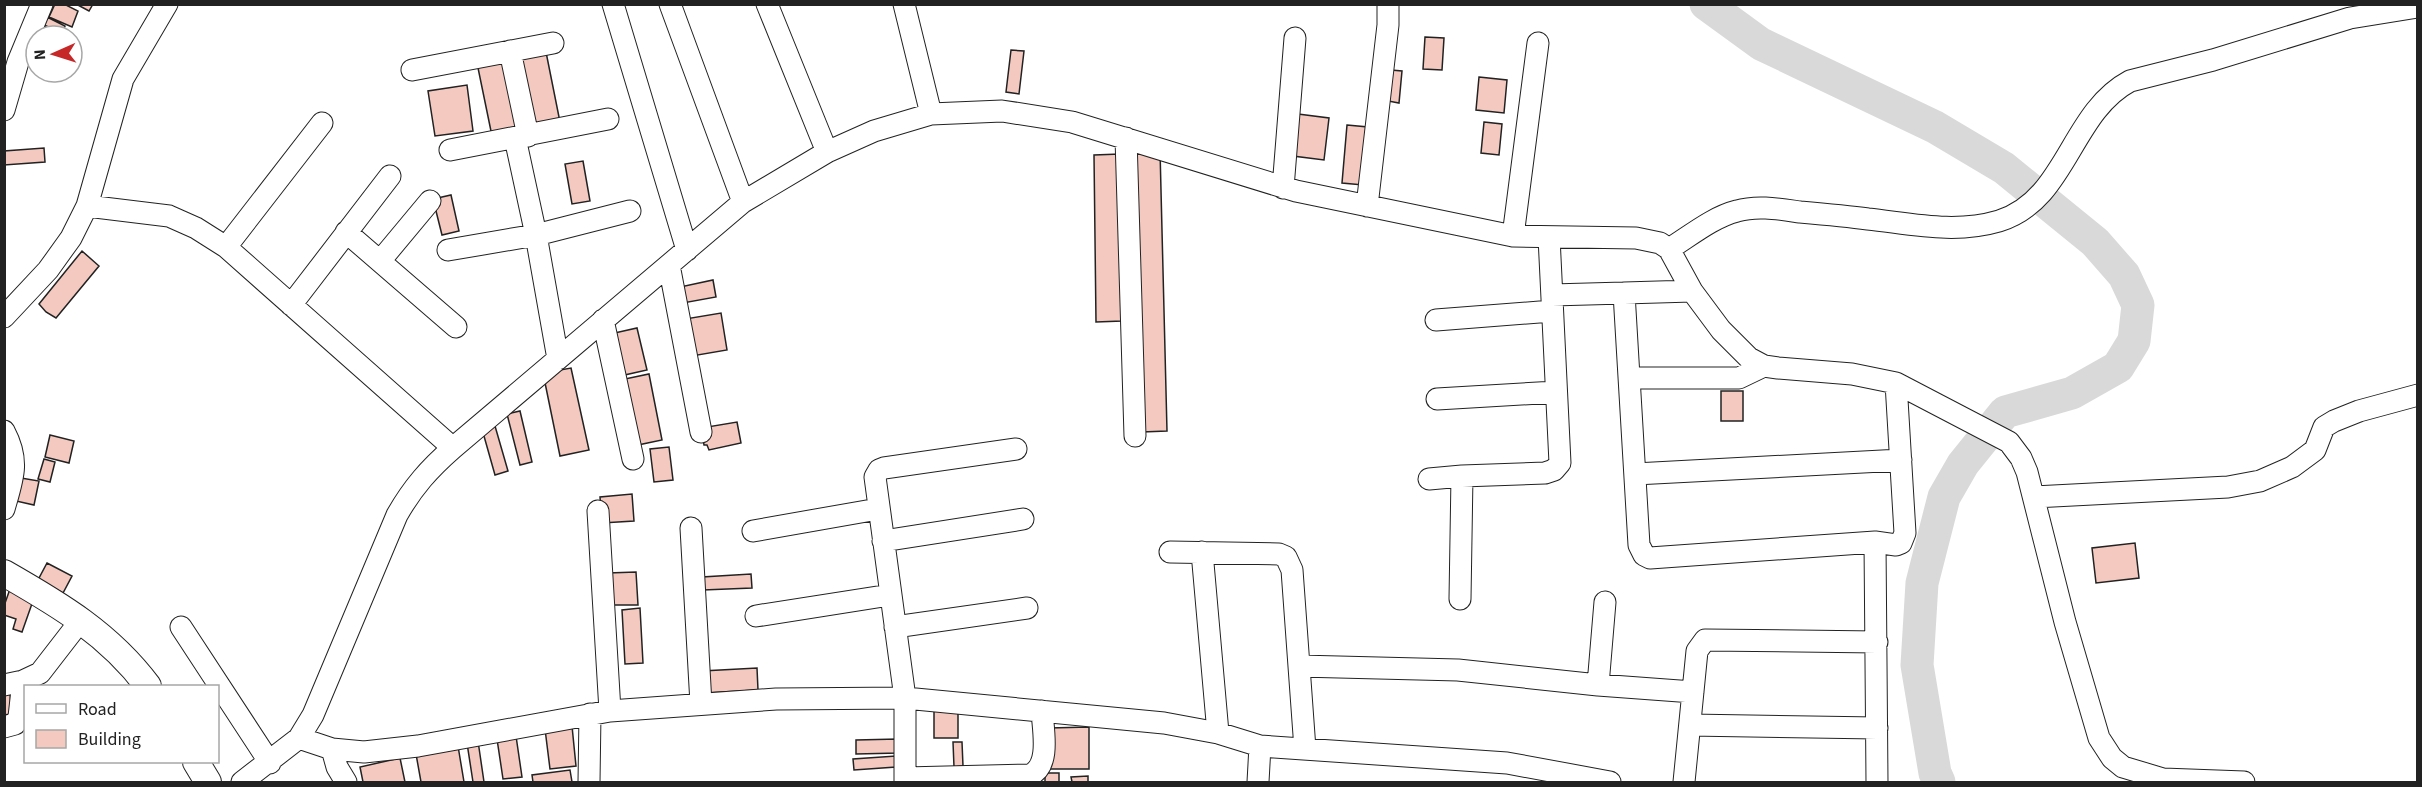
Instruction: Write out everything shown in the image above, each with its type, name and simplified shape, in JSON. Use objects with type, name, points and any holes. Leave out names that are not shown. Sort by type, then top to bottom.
[{"type":"main road","points":[[4,573],[81,620],[110,644],[133,667],[146,685]]},
{"type":"main road","points":[[197,763],[208,783]]},
{"type":"street","points":[[4,110],[18,62],[42,4]]},
{"type":"street","points":[[4,316],[48,270],[71,238],[87,206],[123,79],[167,4]]},
{"type":"street","points":[[613,4],[687,250]]},
{"type":"street","points":[[670,4],[743,202]]},
{"type":"street","points":[[767,4],[827,152]]},
{"type":"street","points":[[904,4],[931,114]]},
{"type":"street","points":[[1366,206],[1388,25],[1388,4]]},
{"type":"street","points":[[1669,249],[1721,217],[1749,208],[1846,216],[1940,228],[2000,220],[2028,207],[2050,185],[2087,122],[2120,86],[2144,76],[2213,60],[2350,11],[2418,8]]},
{"type":"street","points":[[1283,188],[1295,38]]},
{"type":"street","points":[[412,70],[553,43]]},
{"type":"street","points":[[1513,236],[1538,43]]},
{"type":"street","points":[[510,51],[536,235],[558,359]]},
{"type":"street","points":[[243,783],[299,738],[314,715],[397,515],[427,471],[743,202],[827,152],[874,131],[931,114],[1002,111],[1020,112],[1072,122],[1283,188],[1513,236],[1636,238],[1660,243],[1669,249],[1692,291],[1737,348],[1749,358],[1764,366],[1851,374],[1896,383],[2009,442],[2027,472],[2065,622],[2099,738],[2112,758],[2123,767],[2163,779],[2244,783]]},
{"type":"street","points":[[450,150],[608,120]]},
{"type":"street","points":[[226,247],[322,123]]},
{"type":"street","points":[[1126,138],[1136,436]]},
{"type":"street","points":[[291,305],[390,176]]},
{"type":"street","points":[[380,261],[430,201]]},
{"type":"street","points":[[87,206],[169,216],[196,228],[226,247],[453,448]]},
{"type":"street","points":[[448,250],[536,235],[630,211]]},
{"type":"street","points":[[346,232],[456,327]]},
{"type":"street","points":[[1428,479],[1554,470],[1560,463],[1549,237]]},
{"type":"street","points":[[669,265],[701,432]]},
{"type":"street","points":[[1436,320],[1624,293],[1692,291]]},
{"type":"street","points":[[1624,293],[1639,545],[1644,555],[1650,558],[1875,542],[1896,545],[1904,539],[1896,383]]},
{"type":"street","points":[[603,320],[633,459]]},
{"type":"street","points":[[1630,378],[1739,378],[1764,366]]},
{"type":"street","points":[[1437,399],[1556,392]]},
{"type":"street","points":[[2034,497],[2228,487],[2260,481],[2292,467],[2315,450],[2324,427],[2334,421],[2359,411],[2418,395]]},
{"type":"street","points":[[4,431],[14,452],[15,466],[4,509]]},
{"type":"street","points":[[1016,449],[879,470],[875,477],[874,484],[904,698],[905,780],[1030,775],[1041,766],[1043,758],[1042,711]]},
{"type":"street","points":[[1635,474],[1901,460]]},
{"type":"street","points":[[1460,599],[1462,476]]},
{"type":"street","points":[[753,531],[878,509]]},
{"type":"street","points":[[589,783],[600,713],[598,511]]},
{"type":"street","points":[[883,542],[1023,519]]},
{"type":"street","points":[[691,528],[701,705]]},
{"type":"street","points":[[1875,542],[1877,783]]},
{"type":"street","points":[[1170,552],[1279,554],[1286,557],[1292,570],[1305,749]]},
{"type":"street","points":[[1202,552],[1218,733]]},
{"type":"street","points":[[756,616],[890,595]]},
{"type":"street","points":[[1598,685],[1605,602]]},
{"type":"street","points":[[895,627],[1027,608]]},
{"type":"street","points":[[4,727],[15,724],[19,717],[14,683],[40,673],[81,620]]},
{"type":"street","points":[[181,627],[219,685]]},
{"type":"street","points":[[1684,783],[1697,651],[1705,640],[1877,642]]},
{"type":"street","points":[[1299,666],[1458,670],[1598,685],[1693,692]]},
{"type":"street","points":[[219,685],[270,763]]},
{"type":"street","points":[[299,738],[332,749],[364,752],[418,746],[600,713],[776,699],[904,698],[1164,723],[1218,733],[1260,746],[1507,763],[1610,783]]},
{"type":"street","points":[[1690,725],[1877,728]]},
{"type":"street","points":[[1258,783],[1260,746]]},
{"type":"street","points":[[332,749],[337,767],[346,783]]},
{"type":"building","points":[[55,4],[64,4],[78,11],[73,24],[65,24],[49,17]]},
{"type":"building","points":[[76,4],[93,4],[89,11]]},
{"type":"building","points":[[47,17],[61,24],[44,24]]},
{"type":"building","points":[[1425,37],[1444,38],[1442,70],[1423,69]]},
{"type":"building","points":[[545,47],[561,127],[535,131],[519,52]]},
{"type":"building","points":[[1011,50],[1024,51],[1019,94],[1006,92]]},
{"type":"building","points":[[508,56],[523,130],[492,136],[477,63]]},
{"type":"building","points":[[1391,70],[1402,71],[1399,103],[1388,101]]},
{"type":"building","points":[[1479,77],[1507,80],[1504,113],[1476,110]]},
{"type":"building","points":[[467,85],[473,131],[435,136],[428,91]]},
{"type":"building","points":[[1298,114],[1329,118],[1324,160],[1293,156]]},
{"type":"building","points":[[1484,122],[1502,124],[1499,155],[1481,153]]},
{"type":"building","points":[[1347,125],[1368,127],[1363,185],[1342,183]]},
{"type":"building","points":[[44,148],[45,162],[4,165],[4,151]]},
{"type":"building","points":[[1160,150],[1167,431],[1142,432],[1135,151]]},
{"type":"building","points":[[1120,154],[1122,321],[1096,322],[1094,155]]},
{"type":"building","points":[[583,161],[590,201],[572,204],[565,164]]},
{"type":"building","points":[[451,195],[459,231],[442,235],[433,199]]},
{"type":"building","points":[[82,251],[99,266],[56,318],[39,304]]},
{"type":"building","points":[[713,280],[716,297],[683,303],[680,287]]},
{"type":"building","points":[[721,313],[727,350],[692,356],[685,319]]},
{"type":"building","points":[[637,328],[647,370],[620,376],[610,334]]},
{"type":"building","points":[[571,368],[589,450],[560,456],[543,373]]},
{"type":"building","points":[[649,374],[662,440],[633,446],[620,380]]},
{"type":"building","points":[[1721,391],[1743,391],[1743,421],[1721,421]]},
{"type":"building","points":[[520,411],[532,462],[520,465],[507,414]]},
{"type":"building","points":[[737,422],[741,443],[709,450],[707,445],[704,445],[701,428]]},
{"type":"building","points":[[495,426],[508,471],[495,475],[482,429]]},
{"type":"building","points":[[50,435],[74,441],[69,463],[45,457]]},
{"type":"building","points":[[669,447],[673,480],[654,482],[650,449]]},
{"type":"building","points":[[44,459],[55,462],[50,482],[38,479]]},
{"type":"building","points":[[21,478],[39,481],[34,505],[16,501]]},
{"type":"building","points":[[632,494],[634,521],[602,523],[600,497]]},
{"type":"building","points":[[2135,543],[2139,578],[2096,583],[2092,548]]},
{"type":"building","points":[[47,563],[72,576],[63,593],[38,580]]},
{"type":"building","points":[[636,572],[638,605],[610,605],[608,573]]},
{"type":"building","points":[[751,574],[752,588],[703,590],[702,577]]},
{"type":"building","points":[[10,589],[34,598],[22,632],[13,629],[16,619],[4,615],[4,606]]},
{"type":"building","points":[[640,608],[643,663],[625,664],[622,610]]},
{"type":"building","points":[[757,668],[758,690],[703,693],[702,671]]},
{"type":"building","points":[[10,689],[11,714],[4,715],[4,690]]},
{"type":"building","points":[[934,706],[958,706],[958,738],[934,738]]},
{"type":"building","points":[[572,726],[576,766],[550,769],[545,729]]},
{"type":"building","points":[[1089,727],[1089,769],[1050,769],[1049,728]]},
{"type":"building","points":[[516,736],[522,777],[503,779],[497,739]]},
{"type":"building","points":[[898,739],[899,753],[856,754],[856,740]]},
{"type":"building","points":[[478,741],[484,782],[473,782],[467,743]]},
{"type":"building","points":[[953,742],[962,742],[963,766],[954,767]]},
{"type":"building","points":[[458,746],[464,782],[421,782],[416,754]]},
{"type":"building","points":[[896,756],[896,767],[854,770],[853,759]]},
{"type":"building","points":[[400,758],[405,782],[363,782],[360,767]]},
{"type":"building","points":[[570,770],[572,782],[533,782],[532,775]]},
{"type":"building","points":[[1045,773],[1059,773],[1059,782],[1045,782]]},
{"type":"building","points":[[1088,776],[1088,782],[1072,782],[1071,777]]},
{"type":"waterway","points":[[1706,4],[1761,44],[1935,127],[2004,168],[2095,242],[2124,275],[2138,305],[2134,341],[2118,367],[2072,393],[2005,412],[1963,464],[1944,497],[1922,583],[1917,665],[1935,773],[1939,782]]}]
